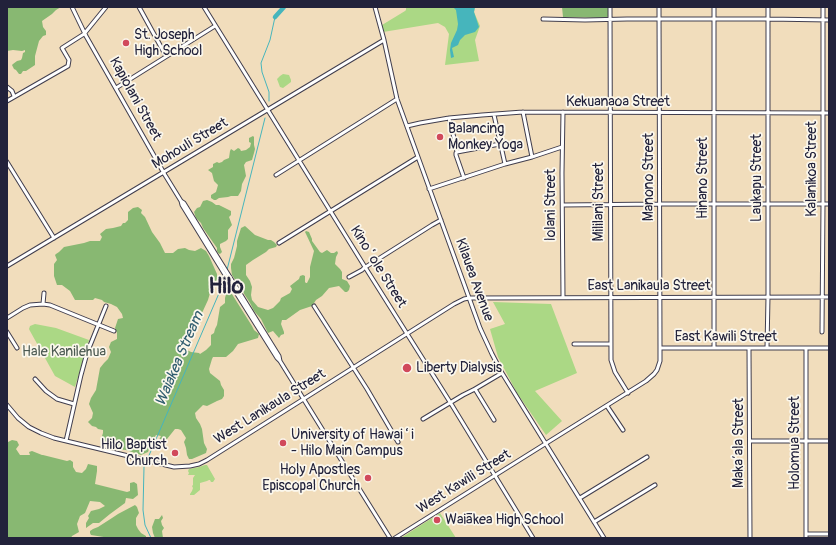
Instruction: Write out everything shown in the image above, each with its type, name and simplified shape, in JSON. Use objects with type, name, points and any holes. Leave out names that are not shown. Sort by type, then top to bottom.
[{"type":"street","name":"Kapiolani Street","points":[[72,7],[85,33],[182,205],[223,272],[231,281]]},
{"type":"street","points":[[7,101],[68,66],[69,60],[62,48],[85,33],[106,7]]},
{"type":"street","points":[[138,7],[166,56]]},
{"type":"street","name":"Kinoʻole Street","points":[[204,7],[533,538]]},
{"type":"street","name":"Kilauea Avenue","points":[[375,7],[397,99],[480,328],[502,373],[604,538]]},
{"type":"street","name":"Mililani Street","points":[[610,7],[610,344],[611,360],[615,372],[628,393]]},
{"type":"street","name":"Manono Street","points":[[659,7],[660,348]]},
{"type":"street","name":"Hinano Street","points":[[714,7],[714,348]]},
{"type":"street","name":"Laukapu Street","points":[[767,348],[768,7]]},
{"type":"street","name":"Kalanikoa Street","points":[[822,332],[823,7]]},
{"type":"street","points":[[543,19],[610,20],[768,18],[829,20]]},
{"type":"street","points":[[116,88],[215,26]]},
{"type":"street","name":"Mohouli Street","points":[[7,266],[384,40]]},
{"type":"street","points":[[7,87],[12,91],[14,96]]},
{"type":"street","points":[[276,175],[397,99]]},
{"type":"street","points":[[523,112],[532,157]]},
{"type":"street","name":"Kekuanaoa Street","points":[[407,126],[449,118],[523,112],[829,113]]},
{"type":"street","name":"Iolani Street","points":[[563,112],[563,298]]},
{"type":"street","points":[[494,115],[505,164]]},
{"type":"street","points":[[449,118],[457,152],[456,155],[464,178]]},
{"type":"street","points":[[457,152],[500,144]]},
{"type":"street","points":[[429,189],[562,147]]},
{"type":"street","points":[[279,243],[418,157]]},
{"type":"street","points":[[7,162],[54,238]]},
{"type":"street","name":"Kapiolani Street","points":[[181,201],[184,203],[277,358],[304,398],[344,466],[390,538]]},
{"type":"street","points":[[563,205],[829,204]]},
{"type":"street","points":[[349,277],[441,220]]},
{"type":"street","points":[[44,293],[44,304]]},
{"type":"street","name":"East Lanikaula Street","points":[[469,298],[829,298]]},
{"type":"street","name":"West Lanikaula Street","points":[[7,405],[18,418],[29,426],[41,433],[66,441],[174,466],[181,467],[199,464],[462,299],[469,298]]},
{"type":"street","points":[[7,318],[30,305],[44,304],[50,305],[114,331]]},
{"type":"street","points":[[66,441],[87,353],[106,306]]},
{"type":"street","points":[[314,306],[367,389],[398,442]]},
{"type":"street","points":[[7,332],[17,348]]},
{"type":"street","points":[[574,344],[610,344]]},
{"type":"street","name":"East Kawili Street","points":[[545,444],[646,381],[655,373],[660,361],[660,348],[829,348]]},
{"type":"street","name":"Maka‘ala Street","points":[[749,348],[750,538]]},
{"type":"street","name":"Holomua Street","points":[[806,348],[806,536]]},
{"type":"street","points":[[423,419],[502,373]]},
{"type":"street","points":[[35,378],[46,391],[57,399],[74,404]]},
{"type":"street","points":[[475,389],[494,420]]},
{"type":"street","points":[[607,406],[623,430]]},
{"type":"street","points":[[750,441],[829,441]]},
{"type":"street","name":"West Kawili Street","points":[[395,538],[545,444]]},
{"type":"street","points":[[580,498],[647,457]]},
{"type":"street","points":[[594,522],[655,484]]},
{"type":"street","points":[[806,536],[829,534]]},
{"type":"green space","points":[[7,7],[61,7],[42,21],[46,35],[39,41],[35,56],[35,65],[26,71],[23,71],[21,74],[14,69],[12,65],[21,60],[25,50],[7,51]]},
{"type":"green space","points":[[406,7],[475,7],[474,12],[480,26],[475,40],[479,61],[445,65],[449,34],[445,27],[438,23],[383,32],[382,25],[405,11]]},
{"type":"green space","points":[[562,7],[609,7],[609,14],[607,18],[563,17]]},
{"type":"green space","points":[[283,74],[289,75],[291,82],[283,88],[280,87],[277,79]]},
{"type":"green space","points":[[253,136],[255,149],[254,153],[252,160],[246,162],[244,165],[246,176],[238,196],[214,200],[211,198],[211,195],[216,192],[218,185],[214,181],[212,173],[208,170],[213,167],[213,164],[222,162],[229,158],[231,149],[234,151],[238,148],[241,151],[250,147],[251,143],[249,142],[249,138]]},
{"type":"green space","points":[[207,200],[231,211],[231,215],[229,217],[232,225],[228,230],[228,239],[220,244],[222,252],[220,254],[201,223],[196,218],[194,212],[200,207],[203,201]]},
{"type":"green space","points":[[138,207],[142,210],[141,213],[145,217],[165,253],[173,253],[178,249],[185,248],[195,251],[201,248],[206,251],[217,274],[217,280],[210,293],[198,324],[190,338],[185,343],[187,350],[200,354],[211,345],[211,335],[214,333],[217,325],[220,307],[225,303],[227,291],[230,291],[254,330],[259,334],[258,338],[238,344],[226,357],[213,357],[209,369],[210,373],[220,381],[224,390],[224,396],[222,399],[207,406],[203,405],[195,413],[202,429],[204,443],[207,449],[206,453],[192,459],[189,459],[187,455],[184,442],[186,438],[181,430],[178,429],[175,429],[167,439],[159,444],[161,436],[156,435],[148,452],[141,455],[106,446],[102,436],[103,430],[92,426],[88,422],[92,418],[93,413],[89,404],[96,390],[100,368],[108,359],[111,352],[109,347],[111,342],[117,339],[115,328],[118,319],[123,318],[122,314],[117,307],[102,300],[95,298],[93,300],[75,300],[70,291],[62,285],[57,285],[54,276],[54,264],[57,260],[55,255],[64,247],[90,241],[100,241],[102,237],[100,234],[106,229],[121,226],[128,220],[128,212],[133,208]]},
{"type":"green space","points":[[245,226],[255,235],[271,240],[277,245],[246,265],[246,275],[252,287],[252,300],[258,307],[268,310],[273,308],[281,298],[290,293],[292,289],[290,286],[299,279],[300,276],[305,276],[305,282],[307,283],[310,277],[310,267],[314,251],[305,232],[306,231],[309,232],[312,241],[320,252],[322,253],[327,250],[334,253],[337,251],[338,253],[335,264],[342,272],[342,279],[347,281],[350,286],[349,290],[345,292],[339,286],[329,288],[316,300],[312,306],[300,310],[286,320],[282,320],[281,324],[284,334],[279,338],[273,331],[268,333],[261,319],[254,311],[232,275],[231,264],[234,258],[237,241],[241,228]]},
{"type":"green space","points":[[493,302],[551,304],[577,373],[535,391],[562,421],[546,435],[517,393],[498,357],[490,329],[505,324]]},
{"type":"green space","name":"Hale Kanilehua","points":[[35,324],[56,328],[89,340],[75,387],[55,376],[29,329],[30,326]]},
{"type":"green space","points":[[7,439],[8,442],[12,440],[17,441],[19,445],[16,449],[20,455],[30,455],[29,452],[32,451],[67,461],[70,460],[73,462],[73,467],[76,472],[82,473],[88,464],[97,466],[95,484],[127,492],[130,491],[130,483],[134,482],[137,484],[138,495],[133,499],[126,498],[125,503],[99,523],[93,523],[86,528],[86,523],[89,518],[88,516],[91,511],[105,506],[100,502],[90,501],[85,513],[80,516],[77,524],[79,532],[71,538],[7,538]]},
{"type":"green space","points":[[207,465],[215,479],[213,482],[209,480],[200,483],[200,490],[194,495],[190,495],[193,488],[193,478],[195,475],[188,475],[189,469]]},
{"type":"green space","points":[[135,505],[139,513],[136,518],[136,525],[141,533],[146,536],[146,538],[110,538],[91,535],[90,531]]},
{"type":"green space","name":"Waiākea High School","points":[[440,513],[456,538],[401,538],[418,527]]},
{"type":"green space","points":[[162,515],[163,518],[161,521],[164,528],[162,531],[163,538],[155,538],[152,527],[155,519],[159,519]]},
{"type":"water","points":[[453,7],[475,7],[474,12],[479,27],[475,32],[465,35],[460,40],[458,45],[452,48],[454,57],[451,58],[451,43],[458,24],[456,10]]},
{"type":"waterway","points":[[275,17],[284,7]]},
{"type":"waterway","points":[[269,101],[269,92],[262,72],[261,63],[270,40],[275,17]]},
{"type":"waterway","name":"Waiakea Stream","points":[[227,270],[265,118]]},
{"type":"waterway","name":"Waiakea Stream","points":[[151,538],[145,525],[143,510],[144,467],[225,277]]},
{"type":"place","name":"St. Joseph High School","points":[[126,43]]},
{"type":"place","name":"Balancing Monkey Yoga","points":[[440,137]]},
{"type":"place","name":"Liberty Dialysis","points":[[407,368]]},
{"type":"place","name":"University of Hawaiʻi - Hilo Main Campus","points":[[283,443]]},
{"type":"place","name":"Hilo Baptist Church","points":[[175,453]]},
{"type":"place","name":"Holy Apostles Episcopal Church","points":[[368,478]]},
{"type":"place","name":"Waiākea High School","points":[[437,520]]},
{"type":"district","name":"Hilo","points":[[226,287]]}]
